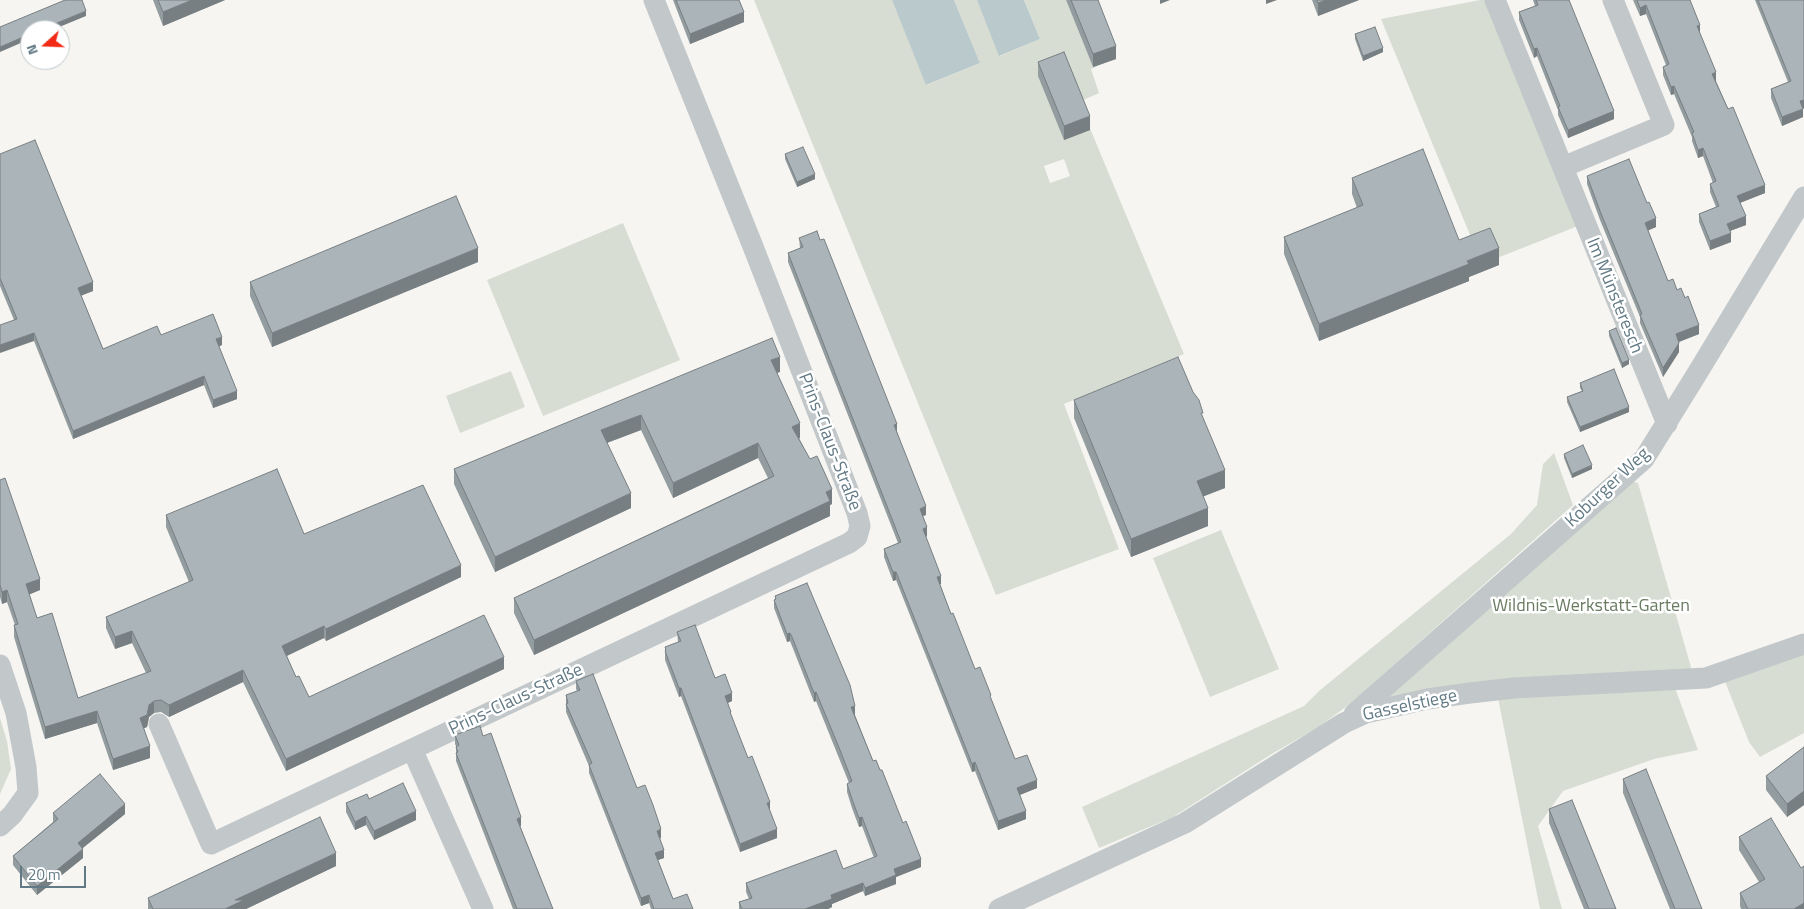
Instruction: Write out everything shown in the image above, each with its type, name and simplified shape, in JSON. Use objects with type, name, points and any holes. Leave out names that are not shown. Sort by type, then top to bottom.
[{"type":"street","name":"Prins-Claus-Straße","points":[[159,724],[211,844],[848,543],[857,537],[860,526],[857,513],[654,0]]},
{"type":"street","name":"Im Münsteresch","points":[[1495,0],[1667,424]]},
{"type":"street","points":[[1563,167],[1664,125],[1614,0]]},
{"type":"street","name":"Koburger Weg","points":[[1344,723],[1644,459],[1804,197]]},
{"type":"street","name":"Gasselstiege","points":[[999,909],[1185,822],[1344,723],[1366,713],[1427,699],[1470,693],[1524,688],[1706,678],[1804,644]]},
{"type":"street","points":[[0,665],[16,713],[26,767],[28,793],[12,815],[0,826]]},
{"type":"street","points":[[412,749],[483,909]]},
{"type":"green space","points":[[754,0],[892,0],[927,85],[980,63],[954,0],[977,0],[1000,56],[1040,39],[1024,0],[1066,0],[1093,67],[1116,58],[1091,69],[1099,93],[1079,102],[1184,354],[1064,404],[1119,549],[996,595]],"holes":[[[1064,159],[1070,176],[1050,183],[1044,166]]]},
{"type":"green space","points":[[1486,0],[1578,226],[1482,264],[1381,19]]},
{"type":"green space","points":[[623,223],[680,360],[543,416],[487,280]]},
{"type":"green space","points":[[511,371],[525,407],[460,433],[446,396]]},
{"type":"green space","points":[[1554,453],[1573,505],[1351,703],[1320,726],[1270,755],[1173,817],[1099,848],[1082,807],[1304,706],[1319,691],[1511,534],[1537,505],[1543,464]]},
{"type":"green space","name":"Wildnis-Werkstatt-Garten","points":[[1630,481],[1638,483],[1691,667],[1686,673],[1377,700]]},
{"type":"green space","points":[[1221,530],[1279,669],[1210,697],[1153,558]]},
{"type":"green space","points":[[1804,652],[1804,733],[1760,757],[1749,742],[1724,679]]},
{"type":"green space","points":[[1675,688],[1698,750],[1654,759],[1563,791],[1538,826],[1562,909],[1540,909],[1498,698]]},
{"type":"green space","points":[[0,718],[7,741],[11,769],[0,794]]},
{"type":"shaded area","points":[[892,0],[954,0],[980,63],[926,85]]},
{"type":"shaded area","points":[[977,0],[1024,0],[1040,39],[999,56]]},
{"type":"building","points":[[65,0],[82,0],[86,11],[64,20],[20,20],[20,38],[0,47],[0,27]]},
{"type":"building","points":[[158,0],[192,0],[163,12]]},
{"type":"building","points":[[676,0],[739,0],[744,12],[690,34]]},
{"type":"building","points":[[1071,0],[1098,0],[1116,46],[1093,54]]},
{"type":"building","points":[[1536,0],[1569,0],[1614,111],[1568,130],[1537,48],[1534,49],[1519,12],[1538,5]]},
{"type":"building","points":[[1637,0],[1690,0],[1700,25],[1697,26],[1716,72],[1712,74],[1728,109],[1733,107],[1765,185],[1737,196],[1746,216],[1727,224],[1731,233],[1710,241],[1699,214],[1719,206],[1710,184],[1716,181],[1703,148],[1698,150],[1692,133],[1694,132],[1674,86],[1671,87],[1663,67],[1669,64],[1646,5],[1640,8]]},
{"type":"building","points":[[1758,0],[1804,0],[1804,100],[1800,101],[1803,109],[1782,117],[1771,89],[1791,81]]},
{"type":"building","points":[[1375,27],[1383,48],[1363,56],[1355,34]]},
{"type":"building","points":[[1064,52],[1090,116],[1064,126],[1038,62]]},
{"type":"building","points":[[35,140],[93,282],[78,288],[103,349],[157,326],[161,335],[213,314],[222,337],[216,339],[237,391],[213,400],[204,376],[73,431],[34,333],[0,345],[0,325],[17,319],[0,278],[0,154]]},
{"type":"building","points":[[803,147],[815,174],[797,182],[785,154]]},
{"type":"building","points":[[1423,149],[1459,240],[1490,228],[1499,248],[1467,261],[1469,264],[1319,324],[1284,237],[1363,205],[1352,178]]},
{"type":"building","points":[[1629,159],[1647,203],[1649,202],[1656,218],[1645,223],[1668,281],[1673,279],[1677,290],[1681,288],[1685,298],[1688,296],[1699,325],[1676,334],[1679,343],[1663,368],[1640,315],[1642,314],[1587,176]]},
{"type":"building","points":[[456,196],[478,248],[272,333],[250,282]]},
{"type":"building","points":[[817,231],[820,240],[824,239],[897,424],[894,425],[926,506],[920,509],[927,527],[923,529],[941,576],[937,577],[951,614],[953,613],[975,669],[980,667],[1015,759],[1027,755],[1037,780],[1017,788],[1026,811],[998,821],[975,762],[972,764],[896,572],[893,572],[884,549],[901,542],[788,253],[803,247],[799,238]]},
{"type":"building","points":[[1616,328],[1629,360],[1622,363],[1609,331]]},
{"type":"building","points":[[772,338],[780,357],[771,360],[800,423],[792,427],[810,459],[817,456],[832,489],[826,492],[830,501],[534,640],[514,598],[774,476],[758,443],[673,483],[641,415],[601,430],[631,493],[495,557],[454,469]]},
{"type":"building","points":[[1178,357],[1193,392],[1199,400],[1203,413],[1201,413],[1225,470],[1197,481],[1208,508],[1131,539],[1074,400]]},
{"type":"building","points":[[1614,369],[1629,407],[1580,427],[1567,397],[1583,391],[1580,383]]},
{"type":"building","points":[[1583,445],[1592,465],[1572,474],[1564,454]]},
{"type":"building","points":[[277,469],[304,534],[423,485],[461,565],[326,629],[324,626],[282,646],[296,677],[299,676],[309,697],[484,615],[504,657],[286,759],[243,670],[169,705],[161,700],[154,701],[149,705],[147,715],[140,718],[150,746],[113,759],[97,711],[45,727],[14,625],[18,624],[7,590],[2,592],[0,585],[0,480],[5,478],[40,579],[26,584],[37,618],[52,613],[78,698],[151,671],[132,631],[115,637],[106,617],[193,580],[166,515]]},
{"type":"building","points":[[807,583],[850,685],[855,706],[851,707],[873,761],[876,760],[880,770],[882,770],[903,823],[906,821],[921,859],[894,869],[896,875],[865,888],[863,883],[831,895],[832,899],[805,909],[742,909],[739,902],[752,898],[746,883],[836,850],[843,869],[877,856],[862,817],[859,818],[852,799],[847,784],[852,781],[840,750],[816,692],[814,693],[792,637],[790,633],[787,634],[774,600],[776,599],[775,596]]},
{"type":"building","points":[[695,625],[715,678],[725,674],[732,693],[725,696],[730,712],[748,758],[752,756],[770,802],[767,803],[777,829],[740,844],[681,688],[679,688],[665,651],[665,647],[681,641],[677,632]]},
{"type":"building","points":[[593,674],[637,788],[645,785],[653,805],[661,829],[657,831],[664,850],[655,853],[673,899],[687,894],[693,909],[654,909],[649,895],[641,898],[589,765],[592,763],[566,704],[568,703],[566,695],[580,690],[576,681]]},
{"type":"building","points":[[480,726],[483,736],[491,733],[521,817],[517,819],[553,909],[517,909],[456,753],[458,752],[456,747],[459,745],[455,735]]},
{"type":"building","points":[[1804,747],[1804,791],[1787,804],[1766,776]]},
{"type":"building","points":[[1646,769],[1702,909],[1675,909],[1623,779]]},
{"type":"building","points":[[100,774],[125,804],[78,843],[83,849],[37,886],[13,856],[58,819],[53,813]]},
{"type":"building","points":[[403,783],[416,811],[374,831],[366,816],[355,822],[346,803],[367,794],[369,799]]},
{"type":"building","points":[[1572,800],[1616,909],[1589,909],[1549,809]]},
{"type":"building","points":[[320,817],[336,853],[235,900],[244,900],[225,909],[153,909],[148,898]]},
{"type":"building","points":[[1771,818],[1801,868],[1804,866],[1804,903],[1794,909],[1748,909],[1740,893],[1765,879],[1739,837]]}]
